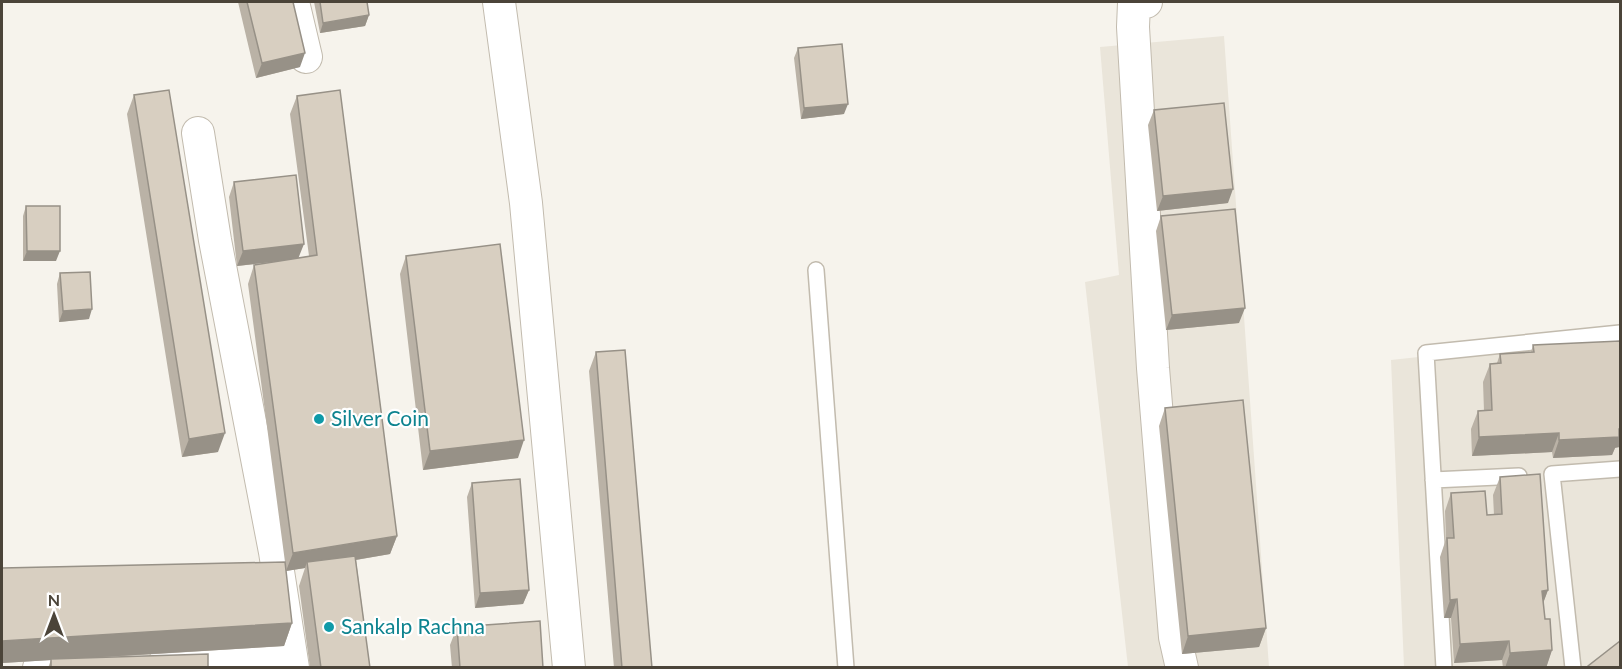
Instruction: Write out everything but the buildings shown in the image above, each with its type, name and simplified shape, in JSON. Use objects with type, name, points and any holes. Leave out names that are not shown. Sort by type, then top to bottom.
[{"type":"street","points":[[293,2],[306,57]]},
{"type":"street","points":[[500,2],[526,202],[569,668]]},
{"type":"street","points":[[1146,2],[1134,3],[1134,39],[1155,392],[1175,637],[1182,668]]},
{"type":"street","points":[[39,668],[129,661],[291,659],[275,552],[215,240],[198,133]]},
{"type":"lane","points":[[816,270],[846,668]]},
{"type":"lane","points":[[1444,668],[1426,353],[1620,333]]},
{"type":"lane","points":[[1433,480],[1620,469]]},
{"type":"lane","points":[[1540,475],[1573,668]]},
{"type":"shaded area","points":[[1224,36],[1269,667],[1128,667],[1085,282],[1119,275],[1100,47]]},
{"type":"shaded area","points":[[1620,335],[1620,667],[1404,667],[1391,360]]},
{"type":"place","name":"Silver Coin","points":[[319,419]]},
{"type":"place","name":"Sankalp Rachna","points":[[329,627]]}]
